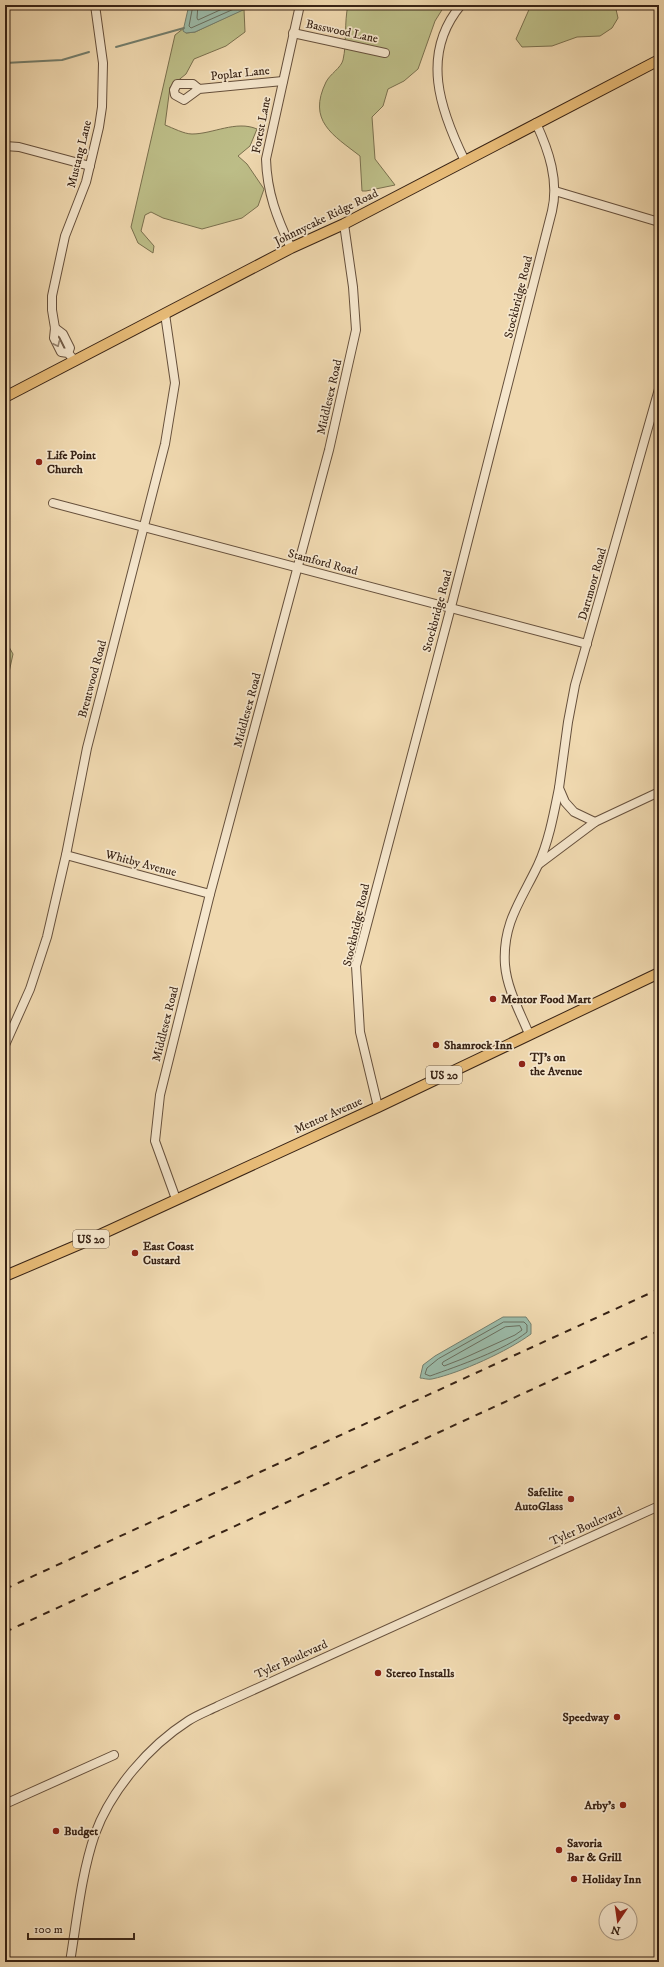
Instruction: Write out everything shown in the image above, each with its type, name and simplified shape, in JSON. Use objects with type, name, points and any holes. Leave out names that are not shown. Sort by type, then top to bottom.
[{"type":"main road","name":"Johnnycake Ridge Road","points":[[5,397],[71,357],[165,314],[291,248],[344,224],[659,60]]},
{"type":"main road","name":"Mentor Avenue","points":[[5,1276],[378,1107],[659,973]]},
{"type":"street","name":"Mustang Lane","points":[[71,357],[61,352],[54,338],[56,328],[52,310],[52,296],[59,258],[65,236],[86,182],[99,127],[103,78],[102,55],[94,5]]},
{"type":"street","name":"Forest Lane","points":[[291,248],[275,213],[267,180],[266,159],[300,5]]},
{"type":"street","points":[[461,5],[448,22],[444,32],[439,47],[437,65],[443,105],[465,161]]},
{"type":"street","name":"Basswood Lane","points":[[294,33],[385,53]]},
{"type":"street","name":"Poplar Lane","points":[[199,90],[283,81]]},
{"type":"street","name":"Stockbridge Road","points":[[378,1107],[360,1032],[356,966],[451,607],[552,211],[555,191],[548,154],[536,123]]},
{"type":"street","points":[[5,146],[19,147],[90,166]]},
{"type":"street","points":[[555,191],[659,222]]},
{"type":"street","name":"Middlesex Road","points":[[176,1199],[155,1141],[160,1095],[210,894],[329,450],[356,330],[353,287],[344,224]]},
{"type":"street","name":"Brentwood Road","points":[[5,1046],[30,989],[47,937],[66,855],[87,748],[166,444],[175,383],[165,314]]},
{"type":"street","name":"Dartmoor Road","points":[[529,1034],[510,985],[505,966],[505,952],[512,912],[538,865],[555,812],[571,705],[659,389]]},
{"type":"street","name":"Stamford Road","points":[[53,503],[145,526],[587,644]]},
{"type":"street","points":[[559,788],[565,802],[574,812],[594,822]]},
{"type":"street","points":[[538,865],[594,822],[659,792]]},
{"type":"street","name":"Whitby Avenue","points":[[66,855],[210,894]]},
{"type":"street","name":"Tyler Boulevard","points":[[70,1962],[87,1864],[98,1829],[106,1812],[122,1786],[139,1763],[163,1739],[189,1720],[218,1706],[659,1506]]},
{"type":"street","points":[[5,1804],[114,1754]]},
{"type":"green space","points":[[348,5],[445,5],[435,21],[418,69],[404,81],[388,89],[383,106],[372,117],[375,159],[395,185],[366,191],[362,191],[360,156],[332,134],[321,117],[320,107],[321,96],[326,82],[340,66],[343,60]]},
{"type":"green space","points":[[531,5],[615,5],[618,18],[612,28],[600,36],[577,37],[552,46],[522,47],[516,39]]},
{"type":"green space","points":[[244,9],[245,32],[226,46],[194,59],[186,74],[170,87],[165,125],[189,134],[241,126],[257,129],[250,146],[238,156],[247,164],[264,189],[258,206],[242,218],[202,229],[163,218],[151,212],[145,215],[141,231],[154,246],[153,253],[138,243],[131,227],[175,35],[184,28],[186,33],[195,32]]},
{"type":"green space","points":[[5,645],[9,647],[13,654],[8,677],[5,680]]},
{"type":"water","points":[[189,5],[254,5],[195,32],[186,33],[183,31]]},
{"type":"water","points":[[503,1317],[526,1317],[531,1324],[531,1334],[510,1347],[470,1367],[432,1379],[420,1378],[423,1365],[435,1356]]},
{"type":"waterway","points":[[116,47],[184,28]]},
{"type":"waterway","points":[[5,63],[62,60],[89,52]]},
{"type":"railway","points":[[5,1589],[659,1289]]},
{"type":"railway","points":[[5,1632],[659,1331]]},
{"type":"place","name":"Life Point Church","points":[[39,462]]},
{"type":"place","name":"Mentor Food Mart","points":[[493,999]]},
{"type":"place","name":"Shamrock Inn","points":[[436,1045]]},
{"type":"place","name":"TJ’s on the Avenue","points":[[522,1064]]},
{"type":"place","name":"East Coast Custard","points":[[135,1253]]},
{"type":"place","name":"Safelite AutoGlass","points":[[571,1499]]},
{"type":"place","name":"Stereo Installs","points":[[378,1673]]},
{"type":"place","name":"Speedway","points":[[617,1717]]},
{"type":"place","name":"Arby's","points":[[623,1805]]},
{"type":"place","name":"Budget","points":[[56,1831]]},
{"type":"place","name":"Savoria Bar & Grill","points":[[559,1850]]},
{"type":"place","name":"Holiday Inn","points":[[574,1879]]}]
